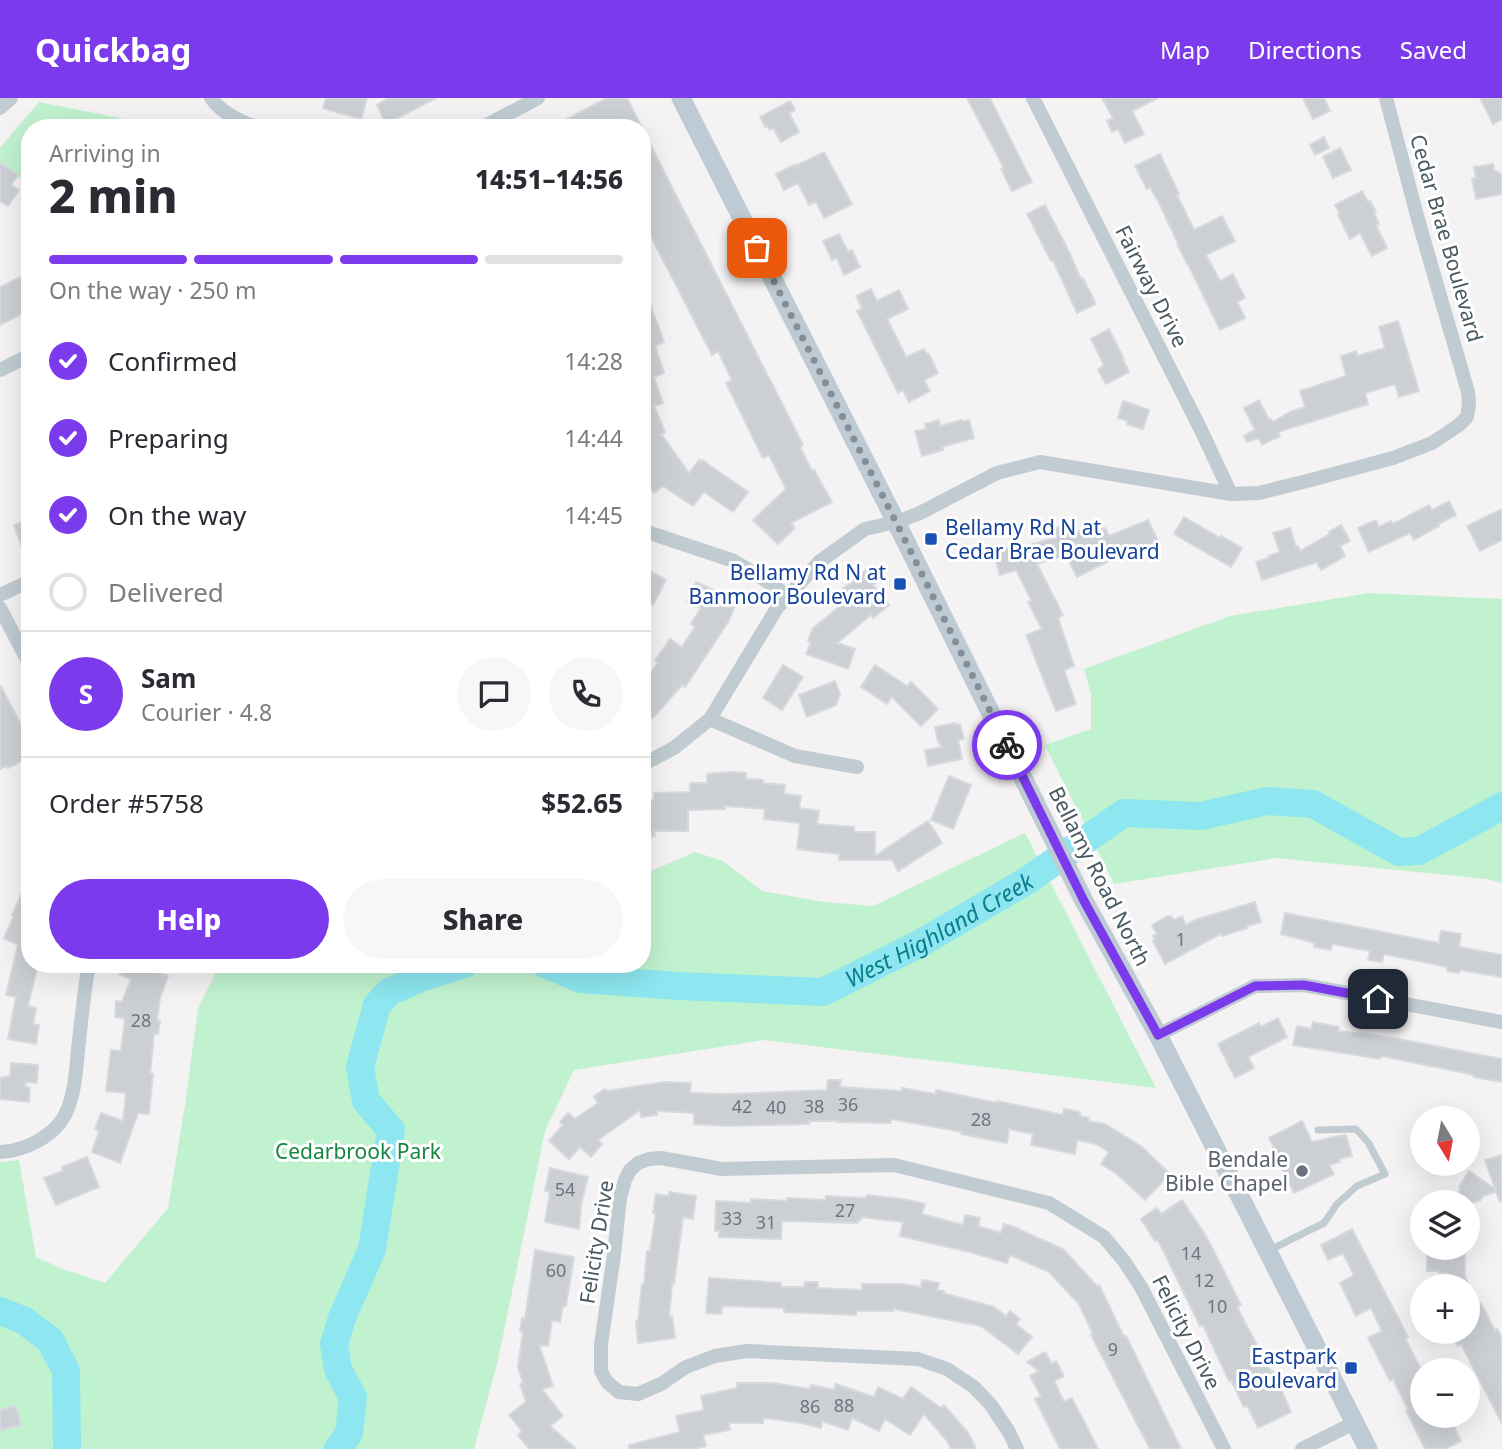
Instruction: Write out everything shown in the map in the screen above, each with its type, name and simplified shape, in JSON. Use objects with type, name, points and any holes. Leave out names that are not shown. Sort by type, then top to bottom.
[{"type":"street","points":[[0,108],[11,98]]},
{"type":"street","points":[[211,98],[235,119]]},
{"type":"street","points":[[502,119],[538,98]]},
{"type":"street","name":"Bellamy Road North","points":[[681,98],[1084,901],[1158,1035],[1368,1449]]},
{"type":"street","name":"Fairway Drive","points":[[1033,98],[1231,494]]},
{"type":"street","name":"Cedar Brae Boulevard","points":[[651,760],[674,748],[709,719],[777,608],[820,562],[864,529],[918,514],[997,473],[1040,462],[1231,494],[1259,493],[1393,458],[1432,443],[1459,425],[1467,417],[1469,403],[1461,365],[1386,98]]},
{"type":"street","points":[[0,370],[21,360]]},
{"type":"street","points":[[651,533],[734,561],[788,596]]},
{"type":"street","points":[[0,595],[21,585]]},
{"type":"street","points":[[0,608],[21,648]]},
{"type":"street","points":[[709,719],[795,756],[857,766]]},
{"type":"street","points":[[0,1152],[11,1152],[33,1144],[53,1130],[65,1114],[74,1089],[88,973]]},
{"type":"street","points":[[1158,1035],[1255,986],[1304,985],[1502,1022]]},
{"type":"street","name":"Felicity Drive","points":[[1017,1449],[991,1405],[974,1387],[947,1369],[918,1359],[747,1351],[715,1356],[686,1367],[661,1384],[638,1394],[619,1392],[607,1382],[601,1371],[601,1344],[620,1198],[630,1170],[638,1163],[661,1158],[722,1168],[894,1165],[1049,1203],[1104,1237],[1124,1261],[1141,1287],[1224,1449]]},
{"type":"street","points":[[1302,1449],[1354,1423]]},
{"type":"lane","points":[[1268,1252],[1324,1223],[1337,1204],[1357,1186],[1385,1174],[1368,1142],[1356,1129],[1318,1130]]},
{"type":"green space","points":[[39,102],[125,119],[25,119]]},
{"type":"green space","points":[[21,123],[21,179],[0,167],[0,148]]},
{"type":"green space","points":[[1369,593],[1502,599],[1502,883],[1487,879],[1276,858],[1114,884],[1045,745],[1091,729],[1091,694],[1084,669],[1230,616]]},
{"type":"green space","name":"Cedarbrook Park","points":[[1025,833],[1156,1088],[764,1040],[574,1070],[545,1131],[498,1360],[474,1449],[0,1449],[0,1162],[19,1160],[36,1257],[105,1283],[168,1208],[198,1009],[216,973],[651,973],[651,871],[695,852],[723,861],[762,891],[824,902],[873,906]]},
{"type":"building","points":[[326,98],[367,98],[361,119],[323,108]]},
{"type":"building","points":[[389,98],[436,98],[396,119],[384,119],[377,105]]},
{"type":"building","points":[[607,98],[627,98],[638,119],[567,119]]},
{"type":"building","points":[[967,98],[990,98],[1032,182],[1012,191],[1001,169],[1004,168]]},
{"type":"building","points":[[1102,98],[1158,98],[1132,111],[1144,134],[1125,143],[1118,129],[1112,132],[1107,121],[1113,118]]},
{"type":"building","points":[[1303,98],[1324,98],[1330,111],[1313,119]]},
{"type":"building","points":[[1480,98],[1502,98],[1502,119],[1493,124]]},
{"type":"building","points":[[790,101],[795,110],[789,113],[799,132],[781,142],[773,128],[770,130],[765,127],[760,117]]},
{"type":"building","points":[[1324,137],[1329,148],[1315,155],[1310,145]]},
{"type":"building","points":[[651,146],[803,445],[800,447],[812,471],[814,470],[832,502],[791,523],[795,528],[778,544],[753,520],[786,489],[769,455],[763,458],[726,383],[732,380],[718,351],[712,355],[651,236]]},
{"type":"building","points":[[1340,148],[1351,170],[1333,178],[1323,157]]},
{"type":"building","points":[[824,152],[852,204],[824,218],[816,202],[809,205],[798,183],[784,190],[776,174]]},
{"type":"building","points":[[1160,154],[1194,230],[1222,216],[1235,241],[1206,255],[1220,281],[1233,274],[1245,298],[1237,302],[1245,318],[1220,330],[1159,203],[1150,187],[1147,189],[1135,166]]},
{"type":"building","points":[[0,163],[18,175],[11,185],[19,190],[8,206],[0,201]]},
{"type":"building","points":[[1493,164],[1494,170],[1502,174],[1502,194],[1476,199],[1472,178],[1476,178],[1474,167]]},
{"type":"building","points":[[1362,191],[1376,212],[1374,213],[1379,224],[1376,225],[1387,248],[1372,256],[1360,233],[1350,239],[1335,205]]},
{"type":"building","points":[[1045,205],[1096,304],[1077,313],[1053,260],[1051,261],[1027,214]]},
{"type":"building","points":[[839,234],[848,252],[852,250],[860,267],[844,275],[837,258],[832,260],[823,241]]},
{"type":"building","points":[[21,276],[21,314],[0,325],[0,287]]},
{"type":"building","points":[[871,289],[877,301],[899,290],[908,309],[887,319],[906,357],[924,349],[938,373],[924,380],[930,391],[909,402],[903,390],[898,393],[857,311],[862,308],[856,296]]},
{"type":"building","points":[[651,307],[664,342],[655,346],[664,373],[654,377],[663,403],[654,406],[665,432],[661,434],[689,473],[699,460],[702,460],[748,492],[733,512],[704,492],[693,506],[663,486],[654,493],[651,489]]},
{"type":"building","points":[[1398,321],[1419,391],[1399,397],[1395,384],[1365,393],[1368,404],[1278,432],[1280,436],[1262,445],[1259,438],[1247,442],[1244,436],[1255,430],[1244,408],[1259,400],[1269,420],[1273,422],[1305,407],[1300,391],[1346,376],[1341,356],[1356,351],[1357,356],[1385,348],[1379,327]]},
{"type":"building","points":[[1109,329],[1129,372],[1106,384],[1098,370],[1104,365],[1091,339]]},
{"type":"building","points":[[1123,401],[1149,410],[1143,429],[1118,418]]},
{"type":"building","points":[[939,420],[940,426],[969,420],[974,438],[922,456],[915,431],[926,429],[925,424]]},
{"type":"building","points":[[1449,501],[1456,515],[1414,540],[1410,533],[1369,552],[1358,528],[1376,520],[1379,527],[1391,521],[1393,524],[1429,505],[1432,510]]},
{"type":"building","points":[[1502,509],[1502,540],[1480,551],[1467,526]]},
{"type":"building","points":[[1184,517],[1242,548],[1231,567],[1174,534]]},
{"type":"building","points":[[1148,520],[1158,541],[1125,556],[1123,554],[1077,577],[1066,555],[1037,564],[1063,615],[1058,618],[1074,666],[1064,670],[1076,704],[1056,711],[1026,635],[1042,629],[1028,602],[1031,600],[1016,570],[1000,575],[993,552],[1057,537],[1054,529],[1068,522],[1074,534],[1094,524],[1098,531],[1105,528],[1109,536]]},
{"type":"building","points":[[21,522],[21,544],[14,525]]},
{"type":"building","points":[[1341,525],[1350,541],[1340,546],[1345,556],[1321,570],[1317,562],[1262,580],[1256,562],[1280,552],[1273,533],[1290,528],[1300,551]]},
{"type":"building","points":[[870,567],[880,580],[873,585],[889,605],[873,618],[871,615],[837,643],[855,649],[848,669],[806,654],[813,628],[840,606],[833,597]]},
{"type":"building","points":[[651,572],[666,580],[653,605],[651,604]]},
{"type":"building","points":[[696,582],[737,601],[728,622],[685,687],[682,685],[651,718],[651,671],[658,663],[655,661],[670,639],[682,647],[695,627],[691,624],[701,608],[687,602]]},
{"type":"building","points":[[783,665],[803,677],[782,710],[763,698]]},
{"type":"building","points":[[875,665],[907,686],[911,682],[938,709],[921,726],[892,697],[887,704],[861,687]]},
{"type":"building","points":[[835,681],[840,694],[836,705],[807,717],[799,695]]},
{"type":"building","points":[[0,685],[21,724],[21,762],[0,769]]},
{"type":"building","points":[[960,724],[964,739],[958,740],[962,759],[928,766],[925,750],[943,747],[938,742],[935,727]]},
{"type":"building","points":[[746,773],[746,779],[785,785],[784,794],[801,796],[799,808],[819,811],[817,824],[854,827],[854,832],[875,832],[875,856],[928,821],[942,843],[898,871],[892,860],[839,860],[839,854],[797,849],[800,823],[764,819],[765,809],[725,806],[725,809],[688,810],[688,831],[654,831],[655,836],[651,837],[651,800],[654,800],[654,793],[690,792],[690,783],[707,783],[707,774]]},
{"type":"building","points":[[949,776],[971,785],[953,829],[931,820]]},
{"type":"building","points":[[21,896],[21,973],[36,973],[28,1006],[36,1008],[33,1024],[39,1025],[36,1044],[8,1039],[16,997],[6,995],[18,945],[4,938],[14,916],[12,915]]},
{"type":"building","points":[[1255,902],[1261,922],[1222,936],[1222,933],[1165,964],[1153,941],[1153,936],[1157,934],[1152,926],[1155,923],[1168,916],[1174,920],[1182,916],[1186,925]]},
{"type":"building","points":[[1285,913],[1439,943],[1441,931],[1461,934],[1459,947],[1502,955],[1502,977],[1460,970],[1459,973],[1447,971],[1447,967],[1384,954],[1382,962],[1368,960],[1370,951],[1332,944],[1331,950],[1314,947],[1315,943],[1281,934]]},
{"type":"building","points":[[160,973],[168,976],[160,998],[158,1034],[154,1034],[149,1114],[138,1113],[120,1163],[92,1152],[99,1131],[95,1129],[101,1113],[123,1121],[126,1093],[106,1091],[111,1050],[121,1051],[125,1018],[115,1017],[116,1001],[122,1002],[131,979],[120,975]]},
{"type":"building","points":[[1278,1018],[1287,1037],[1248,1057],[1254,1068],[1235,1078],[1218,1044],[1259,1023],[1261,1027]]},
{"type":"building","points":[[1313,1022],[1339,1027],[1338,1031],[1394,1038],[1502,1059],[1502,1082],[1381,1056],[1380,1059],[1293,1045],[1297,1026],[1311,1029]]},
{"type":"building","points":[[11,1063],[38,1065],[37,1083],[26,1082],[25,1086],[30,1088],[29,1102],[0,1099],[0,1078],[10,1076]]},
{"type":"building","points":[[828,1080],[841,1080],[840,1087],[902,1091],[902,1088],[936,1094],[936,1090],[1063,1115],[1064,1109],[1080,1112],[1080,1116],[1089,1118],[1088,1121],[1105,1124],[1142,1147],[1170,1174],[1145,1200],[1117,1174],[1101,1164],[1109,1152],[1096,1144],[1077,1140],[1075,1154],[1031,1145],[1033,1134],[1009,1129],[1007,1143],[891,1119],[891,1123],[809,1121],[809,1124],[727,1126],[694,1124],[694,1113],[657,1111],[657,1115],[641,1117],[640,1110],[598,1140],[602,1144],[591,1157],[580,1147],[569,1159],[549,1141],[563,1125],[560,1122],[568,1113],[575,1119],[598,1103],[594,1096],[605,1089],[607,1091],[664,1082],[691,1083],[690,1093],[759,1093],[827,1090]]},
{"type":"building","points":[[1302,1121],[1312,1142],[1346,1135],[1352,1156],[1329,1165],[1334,1174],[1294,1193],[1269,1138]]},
{"type":"building","points":[[1502,1155],[1502,1202],[1496,1192],[1483,1196],[1480,1201],[1480,1190],[1460,1190],[1466,1176],[1476,1176],[1495,1189],[1485,1160]]},
{"type":"building","points":[[87,1157],[99,1187],[56,1205],[44,1178]]},
{"type":"building","points":[[550,1168],[588,1177],[581,1205],[579,1229],[545,1222],[550,1192],[545,1191]]},
{"type":"building","points":[[669,1192],[696,1196],[693,1219],[683,1217],[672,1284],[669,1317],[672,1316],[675,1338],[638,1343],[636,1321],[656,1213],[653,1213],[656,1194],[669,1196]]},
{"type":"building","points":[[867,1195],[925,1204],[922,1214],[963,1225],[965,1215],[980,1218],[978,1226],[1001,1233],[1004,1224],[1063,1249],[1097,1286],[1099,1285],[1181,1449],[1150,1449],[1091,1335],[1093,1334],[1079,1304],[1049,1272],[1010,1255],[1007,1263],[900,1236],[903,1222],[861,1217],[857,1223],[782,1221],[781,1239],[719,1237],[719,1231],[715,1231],[716,1201],[751,1203],[751,1199],[826,1200],[826,1196],[866,1198]]},
{"type":"building","points":[[1182,1200],[1206,1236],[1241,1305],[1237,1307],[1271,1372],[1273,1371],[1291,1412],[1258,1428],[1247,1405],[1244,1407],[1231,1380],[1229,1381],[1158,1240],[1155,1241],[1141,1219],[1157,1208],[1161,1214]]},
{"type":"building","points":[[1352,1229],[1408,1337],[1405,1338],[1415,1358],[1410,1358],[1410,1418],[1393,1379],[1390,1381],[1368,1338],[1382,1331],[1371,1308],[1356,1316],[1340,1283],[1354,1275],[1343,1253],[1328,1260],[1321,1245]]},
{"type":"building","points":[[535,1250],[574,1257],[566,1306],[563,1306],[560,1322],[552,1320],[548,1346],[539,1345],[553,1386],[542,1389],[563,1416],[550,1426],[576,1449],[529,1449],[518,1435],[522,1431],[509,1415],[526,1402],[518,1367],[523,1332],[520,1331],[522,1318],[525,1319]]},
{"type":"building","points":[[1427,1260],[1465,1260],[1465,1274],[1427,1271]]},
{"type":"building","points":[[709,1278],[781,1283],[781,1287],[804,1287],[805,1282],[818,1282],[818,1288],[862,1290],[862,1284],[921,1287],[922,1280],[939,1283],[937,1290],[944,1291],[943,1293],[994,1307],[1006,1316],[1010,1311],[1020,1319],[1016,1324],[1032,1337],[1018,1354],[981,1326],[894,1309],[856,1311],[856,1315],[784,1312],[784,1308],[722,1306],[721,1314],[706,1313]]},
{"type":"building","points":[[1480,1304],[1495,1331],[1497,1329],[1502,1338],[1502,1424],[1480,1381],[1480,1358],[1468,1358],[1461,1344],[1480,1344]]},
{"type":"building","points":[[1045,1352],[1052,1364],[1056,1361],[1064,1376],[1054,1381],[1064,1402],[1072,1398],[1098,1449],[1060,1449],[1035,1399],[1041,1396],[1030,1376],[1039,1371],[1027,1362]]},
{"type":"building","points":[[737,1383],[773,1383],[810,1389],[811,1385],[834,1390],[836,1384],[874,1397],[878,1387],[903,1399],[911,1387],[941,1408],[944,1405],[969,1434],[976,1449],[951,1449],[924,1414],[910,1435],[885,1419],[879,1431],[852,1418],[848,1430],[822,1421],[821,1428],[763,1418],[763,1423],[729,1423],[730,1430],[703,1435],[706,1446],[694,1449],[629,1449],[629,1445],[680,1432],[676,1416],[704,1410],[701,1396],[737,1388]]},
{"type":"building","points":[[16,1406],[21,1425],[0,1430],[0,1410]]},
{"type":"building","points":[[1415,1428],[1455,1428],[1461,1441],[1445,1449],[1425,1449]]},
{"type":"waterway","name":"West Highland Creek","points":[[567,973],[581,979],[823,992],[921,943],[1028,880],[1124,813],[1201,816],[1267,801],[1313,804],[1399,852],[1419,851],[1502,806]]},
{"type":"waterway","points":[[389,992],[398,973]]},
{"type":"waterway","name":"West Highland Creek","points":[[338,1449],[349,1433],[353,1398],[338,1369],[334,1344],[342,1318],[372,1249],[391,1130],[366,1101],[360,1067],[377,1005],[389,992],[436,973]]},
{"type":"waterway","name":"West Highland Creek","points":[[0,1311],[23,1320],[50,1340],[66,1371],[67,1449]]},
{"type":"way so far","points":[[757,248],[1007,745]]},
{"type":"place","name":"Bellamy Rd N at Cedar Brae Boulevard","points":[[931,539]]},
{"type":"place","name":"Bellamy Rd N at Banmoor Boulevard","points":[[900,584]]},
{"type":"place","name":"Bendale Bible Chapel","points":[[1302,1171]]},
{"type":"place","name":"Eastpark Boulevard","points":[[1351,1368]]},
{"type":"route","points":[[1007,745],[1084,901],[1158,1035],[1255,986],[1304,985],[1378,999]]}]
